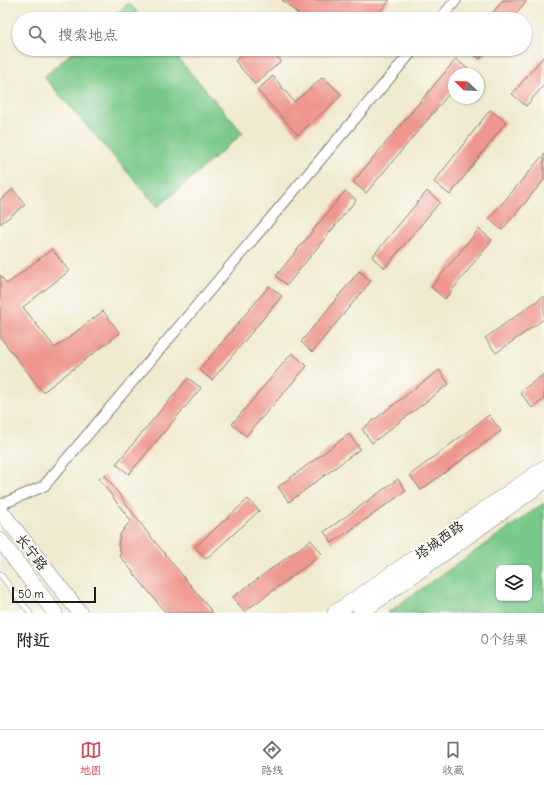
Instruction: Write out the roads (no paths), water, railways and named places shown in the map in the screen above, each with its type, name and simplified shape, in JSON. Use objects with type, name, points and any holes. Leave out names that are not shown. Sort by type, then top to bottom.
[{"type":"main road","name":"塔城西路","points":[[335,613],[544,468]]},
{"type":"main road","name":"塔城西路","points":[[360,613],[544,482]]},
{"type":"main road","name":"长宁路","points":[[0,510],[80,613]]},
{"type":"main road","name":"长宁路","points":[[0,540],[55,613]]},
{"type":"street","points":[[446,12],[456,0]]},
{"type":"street","points":[[0,505],[44,486],[408,56]]},
{"type":"lane","points":[[0,574],[30,613]]}]
